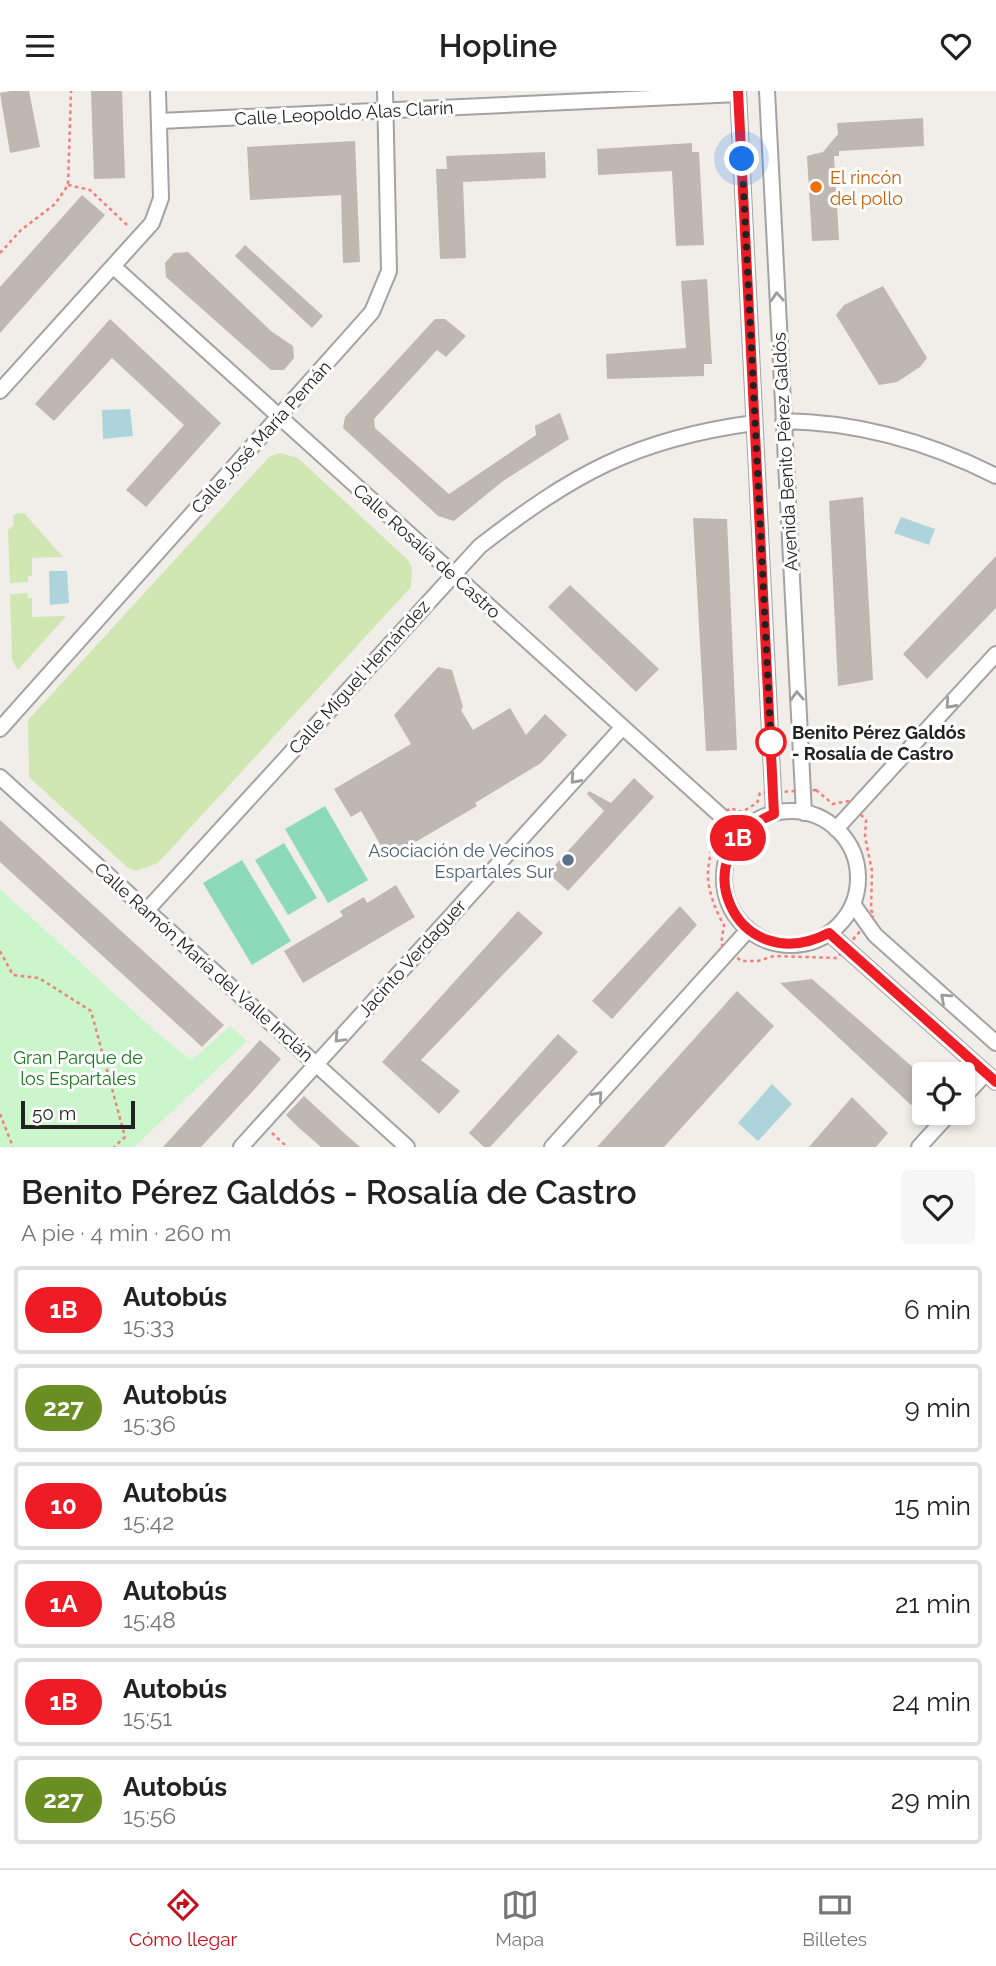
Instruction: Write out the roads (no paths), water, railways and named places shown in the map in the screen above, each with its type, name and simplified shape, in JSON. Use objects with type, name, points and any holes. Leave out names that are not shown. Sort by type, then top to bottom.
[{"type":"street","points":[[0,391],[152,223],[160,198],[158,91]]},
{"type":"street","name":"Calle José María Pemán","points":[[0,729],[372,312],[383,293],[389,271],[385,91]]},
{"type":"street","name":"Avenida Benito Pérez Galdós","points":[[769,91],[804,813]]},
{"type":"street","name":"Calle Leopoldo Alas Clarín","points":[[160,121],[386,112],[738,92]]},
{"type":"street","name":"Avenida Benito Pérez Galdós","points":[[738,92],[774,814]]},
{"type":"street","name":"Calle Rosalía de Castro","points":[[114,267],[621,729],[741,834]]},
{"type":"street","points":[[783,421],[823,422],[876,430],[996,475]]},
{"type":"street","name":"Calle Miguel Hernández","points":[[147,910],[452,573],[480,546],[537,502],[596,466],[660,441],[754,423]]},
{"type":"street","points":[[836,829],[996,654]]},
{"type":"street","name":"Jacinto Verdaguer","points":[[241,1147],[621,729]]},
{"type":"street","name":"Calle Ramón María del Valle Inclán","points":[[0,777],[407,1147]]},
{"type":"street","points":[[804,813],[836,829],[852,851],[857,868],[853,904],[843,921],[829,933],[797,945],[776,943],[748,930],[732,911],[725,893],[727,861],[741,834],[758,820],[774,814],[804,813]]},
{"type":"street","points":[[853,904],[875,935],[996,1044]]},
{"type":"street","points":[[552,1147],[748,930]]},
{"type":"street","points":[[829,933],[991,1078],[975,1090]]},
{"type":"street","points":[[919,1147],[939,1125]]},
{"type":"water","points":[[130,409],[133,436],[103,439],[102,410]]},
{"type":"water","points":[[901,517],[935,529],[929,545],[894,533]]},
{"type":"water","points":[[49,571],[67,571],[69,603],[50,605]]},
{"type":"water","points":[[772,1084],[792,1104],[758,1141],[738,1123]]},
{"type":"place","name":"El rincón del pollo","points":[[816,187]]},
{"type":"place","name":"Benito Pérez Galdós - Rosalía de Castro","points":[[771,742]]},
{"type":"place","name":"Asociación de Vecinos Espartales Sur","points":[[568,860]]},
{"type":"park label","name":"Gran Parque de los Espartales","points":[[78,1068]]}]
